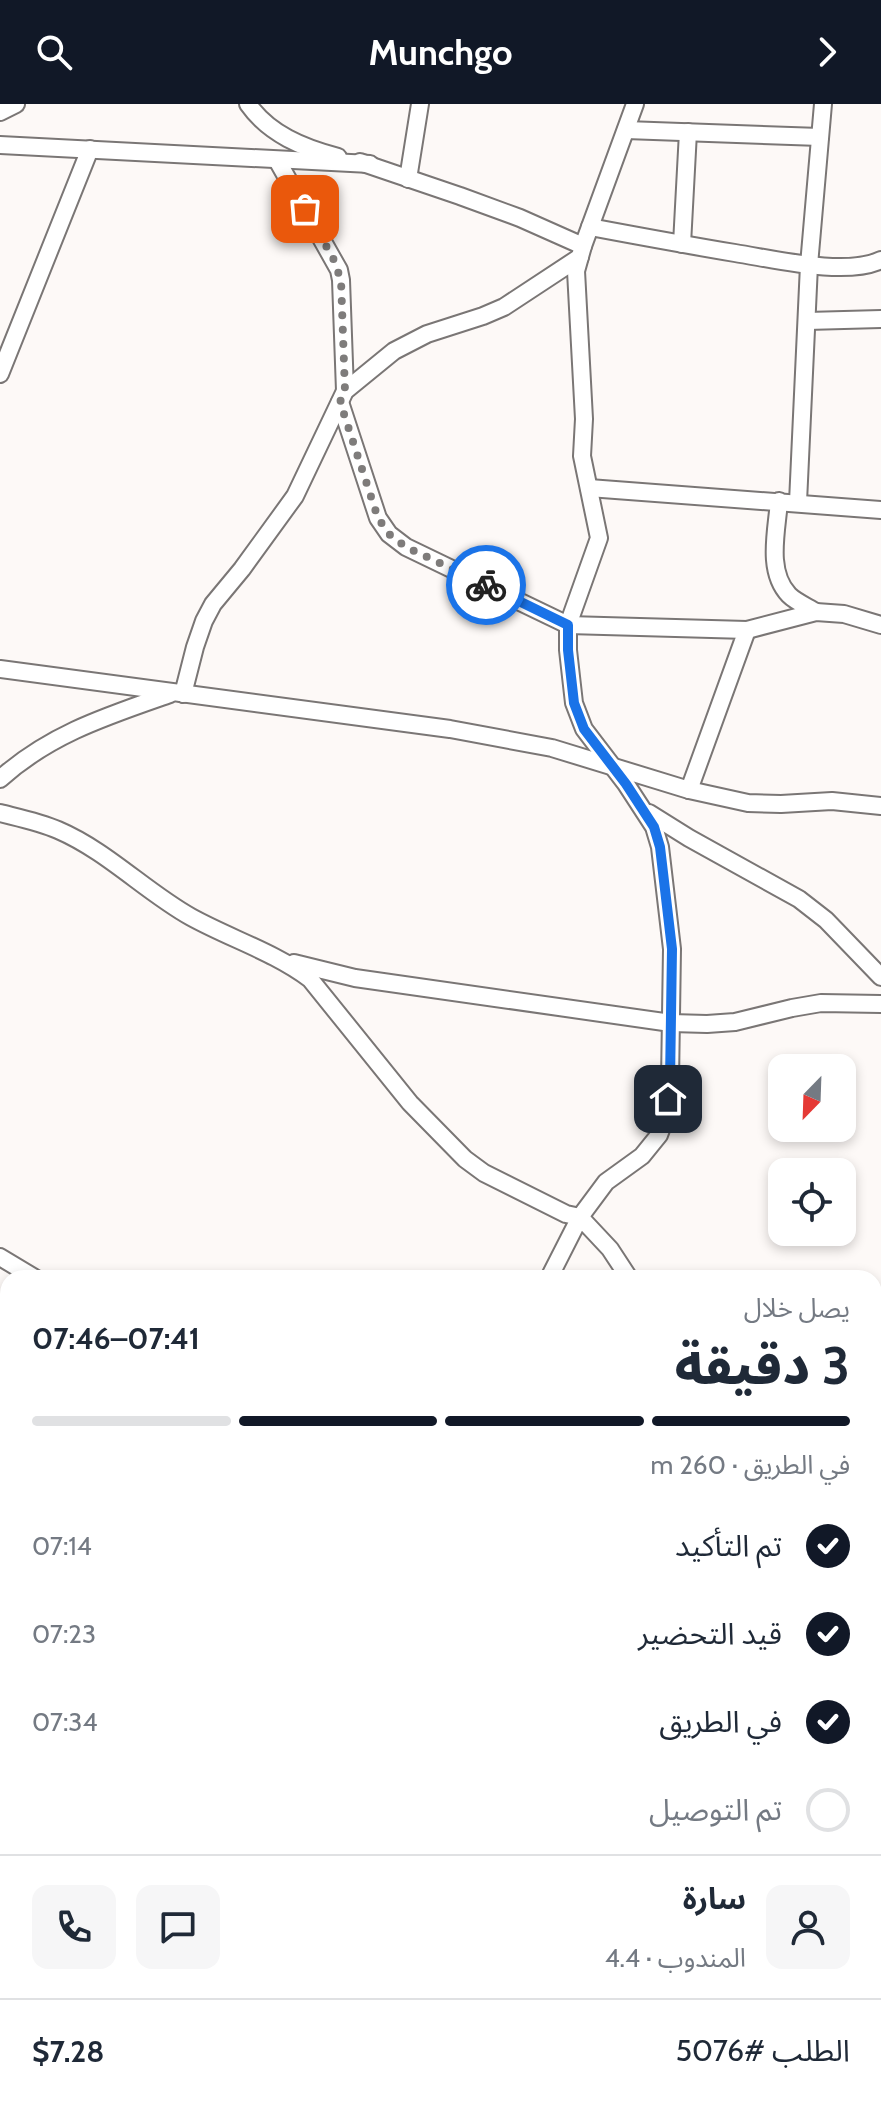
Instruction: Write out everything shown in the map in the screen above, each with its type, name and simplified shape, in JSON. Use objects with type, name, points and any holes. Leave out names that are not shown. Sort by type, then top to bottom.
[{"type":"street","points":[[0,112],[16,104]]},
{"type":"street","points":[[248,104],[269,127],[292,141],[326,154],[370,164],[484,205],[582,251]]},
{"type":"street","points":[[408,179],[420,104]]},
{"type":"street","points":[[553,1270],[580,1217],[606,1182],[642,1156],[659,1135],[666,1116],[670,1082],[672,949],[660,847],[654,827],[584,729],[574,703],[568,650],[568,625],[599,538],[582,456],[584,419],[576,271],[635,104]]},
{"type":"street","points":[[798,502],[809,265],[823,104]]},
{"type":"street","points":[[626,130],[820,137]]},
{"type":"street","points":[[682,244],[688,132]]},
{"type":"street","points":[[0,145],[370,164]]},
{"type":"street","points":[[0,374],[90,149]]},
{"type":"street","points":[[277,160],[339,270],[342,396],[378,518],[389,534],[406,547],[568,625],[747,630],[816,612],[844,614],[881,625]]},
{"type":"street","points":[[590,227],[809,265],[857,267],[881,260]]},
{"type":"street","points":[[179,693],[213,604],[295,496],[342,396],[394,351],[427,334],[504,307],[582,251]]},
{"type":"street","points":[[807,321],[881,319]]},
{"type":"street","points":[[589,488],[881,510]]},
{"type":"street","points":[[779,501],[775,566],[789,596],[816,612]]},
{"type":"street","points":[[689,790],[747,630]]},
{"type":"street","points":[[0,669],[525,741],[689,790],[748,803],[832,801],[881,806]]},
{"type":"street","points":[[0,779],[16,765],[69,732],[179,693]]},
{"type":"street","points":[[641,807],[689,838],[799,899],[826,920],[881,977]]},
{"type":"street","points":[[0,813],[60,831],[187,915],[282,960],[310,979],[410,1103],[465,1159],[525,1195],[566,1214],[580,1217],[610,1249],[624,1270]]},
{"type":"street","points":[[282,960],[355,978],[671,1023],[735,1022],[821,1003],[881,1004]]},
{"type":"street","points":[[0,1257],[22,1270]]},
{"type":"way so far","points":[[305,209],[339,270],[345,391],[340,402],[378,518],[389,534],[406,547],[486,585]]},
{"type":"route","points":[[486,585],[568,625],[574,703],[584,729],[654,827],[665,880],[672,949],[668,1099]]}]
